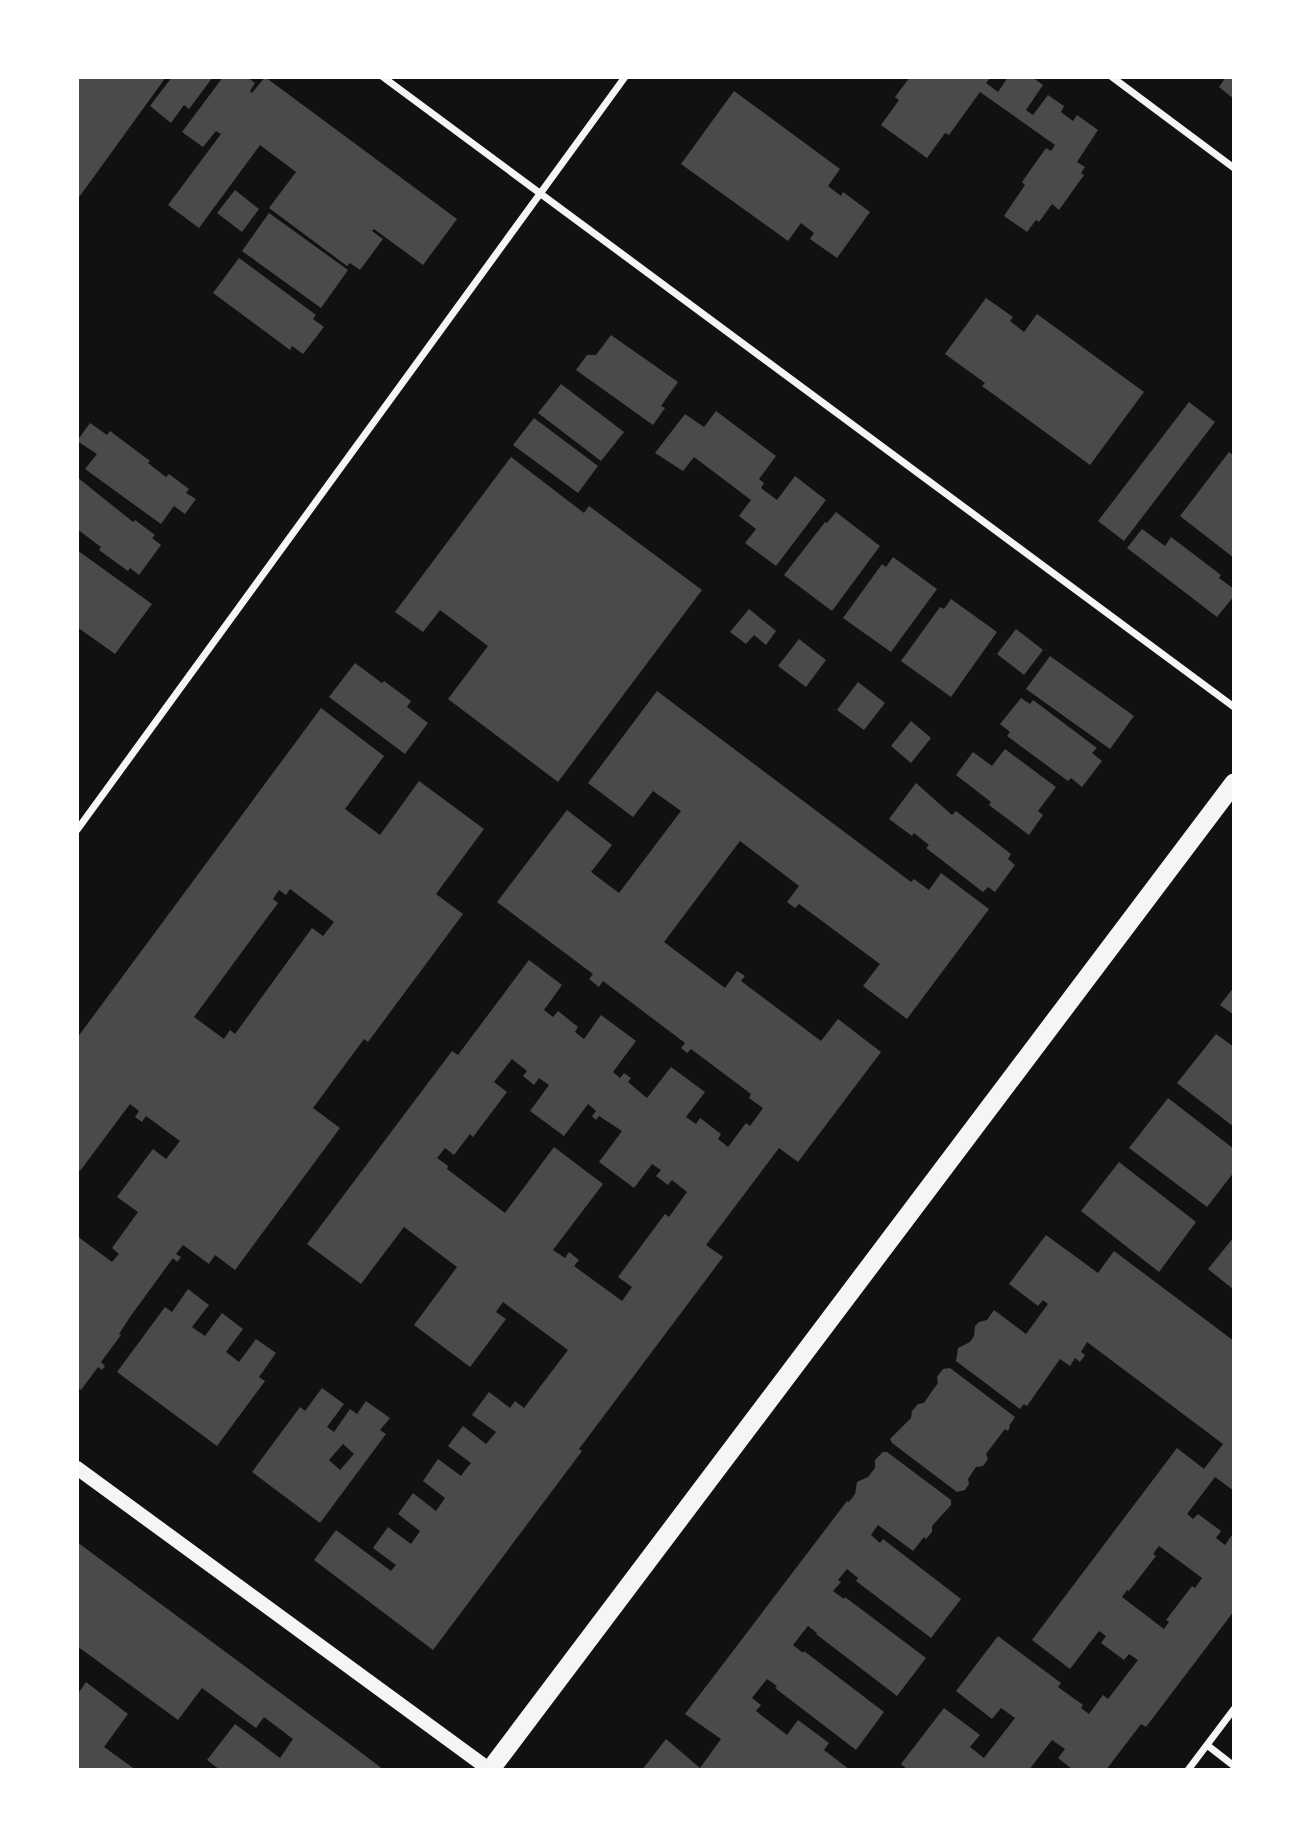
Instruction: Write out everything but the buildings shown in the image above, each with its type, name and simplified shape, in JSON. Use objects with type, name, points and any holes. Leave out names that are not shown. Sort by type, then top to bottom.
[{"type":"highway","points":[[490,1770],[1234,783]]},
{"type":"main road","points":[[77,1468],[490,1770]]},
{"type":"street","points":[[383,77],[1234,707]]},
{"type":"street","points":[[77,830],[625,77]]},
{"type":"street","points":[[1112,77],[1234,167]]},
{"type":"street","points":[[1188,1770],[1234,1709]]},
{"type":"street","points":[[1206,1745],[1234,1766]]}]
